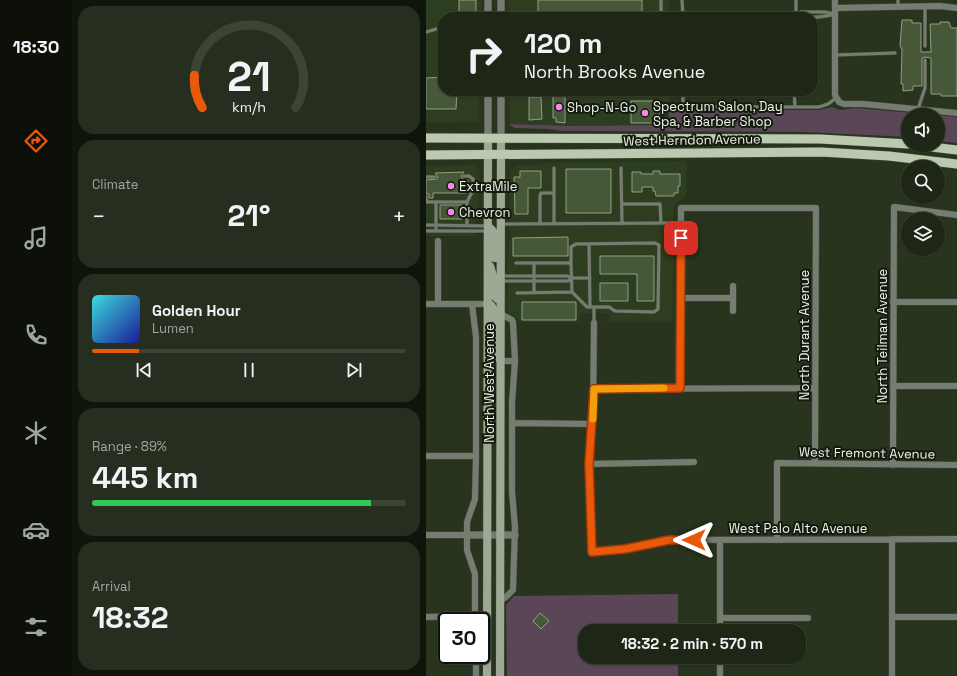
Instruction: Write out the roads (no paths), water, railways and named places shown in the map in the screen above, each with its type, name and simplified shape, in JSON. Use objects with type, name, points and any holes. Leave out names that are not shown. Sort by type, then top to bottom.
[{"type":"main road","name":"West Herndon Avenue","points":[[426,138],[820,139],[901,144]]},
{"type":"main road","name":"North West Avenue","points":[[487,676],[488,138]]},
{"type":"main road","name":"North West Avenue","points":[[500,676],[501,138]]},
{"type":"main road","points":[[945,149],[957,150]]},
{"type":"main road","name":"West Herndon Avenue","points":[[426,155],[821,152],[889,156],[957,164]]},
{"type":"main road","points":[[488,228],[491,227],[493,231],[495,242],[495,264],[500,279]]},
{"type":"main road","points":[[488,260],[493,276],[494,296],[500,301]]},
{"type":"main road","points":[[488,304],[491,305],[494,310],[495,350],[500,361]]},
{"type":"street","points":[[488,0],[488,12]]},
{"type":"street","points":[[501,0],[501,12]]},
{"type":"street","points":[[835,0],[836,98],[844,104],[863,104],[907,108]]},
{"type":"street","points":[[835,11],[898,3],[957,8]]},
{"type":"street","name":"North West Avenue","points":[[488,96],[488,138]]},
{"type":"street","name":"North West Avenue","points":[[501,96],[501,138]]},
{"type":"street","points":[[945,112],[957,113]]},
{"type":"street","name":"North Teilman Avenue","points":[[893,465],[894,207],[957,214]]},
{"type":"street","name":"North Durant Avenue","points":[[681,224],[681,208],[816,208],[815,463]]},
{"type":"street","points":[[680,388],[681,224]]},
{"type":"street","points":[[438,242],[438,304]]},
{"type":"street","points":[[733,286],[733,311]]},
{"type":"street","points":[[680,298],[733,298]]},
{"type":"street","points":[[893,302],[957,302]]},
{"type":"street","points":[[426,304],[488,304]]},
{"type":"street","points":[[472,304],[476,338],[476,456],[475,499],[467,522],[467,550],[475,574],[476,612]]},
{"type":"street","points":[[500,601],[513,590],[515,535],[512,492],[512,423],[516,361],[513,322],[501,314]]},
{"type":"street","points":[[594,323],[594,389],[589,464],[694,462]]},
{"type":"street","points":[[500,361],[516,361]]},
{"type":"street","points":[[893,386],[957,386]]},
{"type":"street","points":[[594,389],[815,388]]},
{"type":"street","points":[[512,423],[592,424]]},
{"type":"street","points":[[426,456],[476,456]]},
{"type":"street","name":"West Fremont Avenue","points":[[777,540],[777,463],[957,465]]},
{"type":"street","name":"West Palo Alto Avenue","points":[[589,464],[592,552],[625,549],[669,540],[957,539]]},
{"type":"street","points":[[426,535],[515,535]]},
{"type":"street","points":[[720,540],[720,624]]},
{"type":"street","points":[[892,540],[892,676]]},
{"type":"street","points":[[426,617],[438,617]]},
{"type":"street","points":[[892,617],[957,617]]},
{"type":"street","points":[[720,618],[808,618]]},
{"type":"street","points":[[476,664],[476,676]]},
{"type":"street","points":[[720,664],[720,676]]},
{"type":"lane","points":[[660,0],[660,12]]},
{"type":"lane","points":[[682,0],[682,12]]},
{"type":"lane","points":[[796,0],[796,12]]},
{"type":"lane","points":[[925,6],[925,46]]},
{"type":"lane","points":[[801,12],[835,11]]},
{"type":"lane","points":[[426,32],[438,28]]},
{"type":"lane","points":[[835,55],[896,53]]},
{"type":"lane","points":[[918,108],[925,88],[925,60]]},
{"type":"lane","points":[[683,96],[684,102],[688,106],[693,107],[824,106],[836,98]]},
{"type":"lane","points":[[794,96],[795,107]]},
{"type":"lane","points":[[554,168],[554,224]]},
{"type":"lane","points":[[621,168],[622,224]]},
{"type":"lane","points":[[464,176],[469,176],[472,179],[473,190],[468,202],[467,225]]},
{"type":"lane","points":[[427,177],[435,177]]},
{"type":"lane","points":[[540,224],[540,195],[541,193],[554,193]]},
{"type":"lane","points":[[426,196],[427,202],[468,202]]},
{"type":"lane","points":[[436,202],[436,231]]},
{"type":"lane","points":[[622,204],[660,204],[661,224]]},
{"type":"lane","points":[[500,224],[681,224]]},
{"type":"lane","points":[[426,225],[467,225],[488,228]]},
{"type":"lane","points":[[426,231],[488,228]]},
{"type":"lane","points":[[518,293],[572,292],[587,307],[609,307],[615,311],[654,312],[658,309],[659,244],[576,244],[571,247],[572,292]]},
{"type":"lane","points":[[589,244],[594,323]]},
{"type":"lane","points":[[516,263],[571,263]]},
{"type":"lane","points":[[534,263],[534,292]]},
{"type":"lane","points":[[500,279],[534,276],[590,278]]},
{"type":"lane","points":[[500,279],[568,281],[572,278]]},
{"type":"place","name":"Shop-N-Go","points":[[559,107]]},
{"type":"place","name":"Spectrum Salon, Day Spa, & Barber Shop","points":[[645,113]]},
{"type":"place","name":"ExtraMile","points":[[451,186]]},
{"type":"place","name":"Chevron","points":[[451,212]]}]
